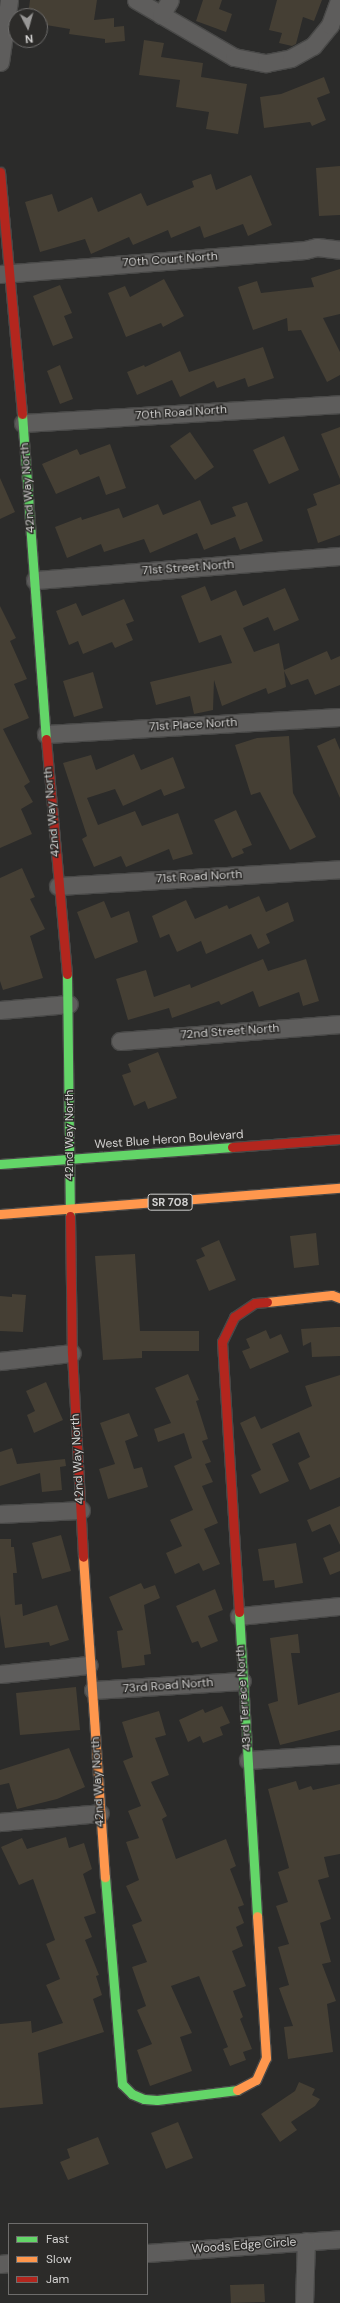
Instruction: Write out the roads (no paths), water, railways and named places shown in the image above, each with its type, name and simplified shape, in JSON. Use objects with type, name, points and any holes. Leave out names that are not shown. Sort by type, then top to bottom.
[{"type":"main road","name":"42nd Way North","points":[[0,172],[6,274],[23,423],[58,886],[69,1004],[72,1353],[89,1665],[93,1690],[100,1813],[122,2084],[132,2094]]},
{"type":"main road","name":"West Blue Heron Boulevard","points":[[0,1164],[340,1139]]},
{"type":"main road","name":"SR 708","points":[[0,1214],[70,1210],[340,1188]]},
{"type":"main road","name":"43rd Terrace North","points":[[132,2094],[157,2100],[234,2092],[256,2080],[266,2058],[222,1342],[234,1317],[244,1309],[267,1300],[332,1295],[340,1298]]},
{"type":"street","points":[[0,62],[9,0]]},
{"type":"street","points":[[136,0],[234,57],[266,63],[292,58],[313,46],[330,25],[339,0]]},
{"type":"street","points":[[161,15],[170,0]]},
{"type":"street","name":"70th Court North","points":[[6,274],[305,250],[317,247],[340,250]]},
{"type":"street","name":"70th Road North","points":[[23,423],[340,404]]},
{"type":"street","name":"71st Street North","points":[[35,580],[340,556]]},
{"type":"street","name":"71st Place North","points":[[46,734],[340,717]]},
{"type":"street","name":"71st Road North","points":[[58,886],[340,869]]},
{"type":"street","points":[[0,1010],[69,1004]]},
{"type":"street","name":"72nd Street North","points":[[120,1041],[340,1024]]},
{"type":"street","points":[[0,1361],[72,1353]]},
{"type":"street","points":[[0,1514],[81,1510]]},
{"type":"street","points":[[239,1616],[340,1606]]},
{"type":"street","points":[[0,1674],[89,1665]]},
{"type":"street","name":"73rd Road North","points":[[93,1690],[242,1681]]},
{"type":"street","points":[[248,1760],[340,1754]]},
{"type":"street","points":[[0,1822],[100,1813]]},
{"type":"street","name":"Woods Edge Circle","points":[[148,2253],[340,2239]]},
{"type":"street","points":[[304,2303],[306,2241]]}]
